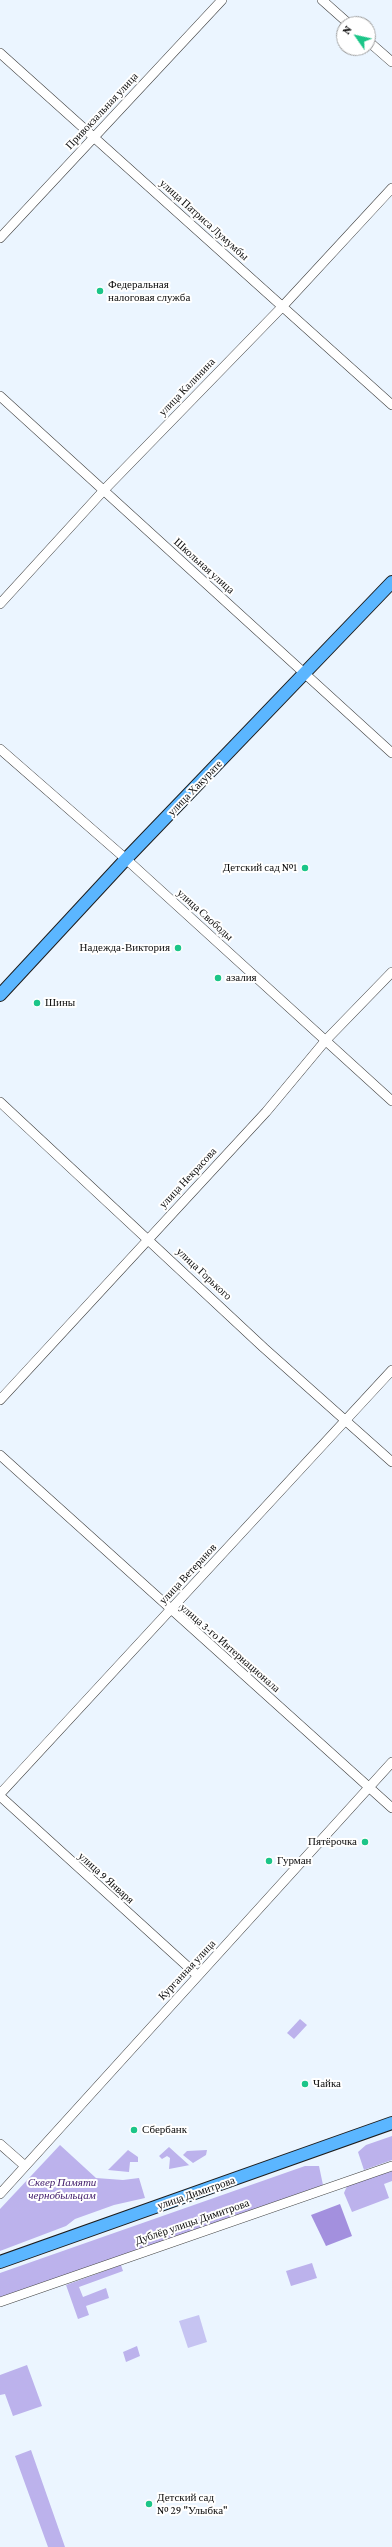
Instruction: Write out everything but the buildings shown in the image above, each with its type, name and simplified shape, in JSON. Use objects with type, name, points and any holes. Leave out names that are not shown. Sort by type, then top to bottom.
[{"type":"main road","name":"улица Хакурате","points":[[0,995],[126,859],[392,582]]},
{"type":"main road","name":"улица Димитрова","points":[[0,2262],[392,2123]]},
{"type":"street","name":"Привокзальная улица","points":[[0,238],[222,0]]},
{"type":"street","points":[[322,0],[340,16]]},
{"type":"street","points":[[376,48],[392,62]]},
{"type":"street","name":"улица Патриса Лумумбы","points":[[0,53],[392,405]]},
{"type":"street","name":"улица Калинина","points":[[0,604],[104,490],[282,307],[392,188]]},
{"type":"street","name":"Школьная улица","points":[[0,396],[392,753]]},
{"type":"street","name":"улица Свободы","points":[[0,749],[126,859],[392,1101]]},
{"type":"street","name":"улица Некрасова","points":[[0,1400],[266,1112],[326,1040],[392,972]]},
{"type":"street","name":"улица Горького","points":[[0,1102],[345,1421],[392,1462]]},
{"type":"street","name":"улица Ветеранов","points":[[0,1795],[392,1370]]},
{"type":"street","name":"улица 3-го Интернационала","points":[[0,1455],[170,1611],[392,1808]]},
{"type":"street","name":"Курганная улица","points":[[0,2194],[392,1762]]},
{"type":"street","name":"улица 9 Января","points":[[0,1795],[198,1976]]},
{"type":"street","points":[[0,2144],[25,2166]]},
{"type":"street","name":"Дублёр улицы Димитрова","points":[[0,2302],[392,2166]]},
{"type":"green space","points":[[300,2019],[307,2025],[294,2039],[287,2033]]},
{"type":"green space","points":[[392,2136],[392,2160],[364,2170],[358,2152],[366,2145]]},
{"type":"green space","name":"Сквер Памяти чернобыльцам","points":[[60,2145],[96,2178],[123,2180],[139,2178],[145,2198],[114,2205],[75,2219],[66,2226],[0,2251],[0,2209]]},
{"type":"green space","points":[[169,2147],[190,2165],[169,2169],[170,2158],[167,2156],[162,2159],[159,2156]]},
{"type":"green space","points":[[128,2150],[138,2157],[138,2162],[130,2162],[129,2172],[108,2170]]},
{"type":"green space","points":[[207,2150],[206,2155],[193,2163],[183,2155],[187,2151]]},
{"type":"green space","points":[[305,2166],[319,2166],[323,2185],[0,2298],[0,2273]]},
{"type":"green space","points":[[392,2170],[392,2181],[384,2184],[389,2198],[352,2212],[344,2193],[347,2186]]},
{"type":"green space","points":[[312,2263],[317,2278],[291,2286],[286,2271]]},
{"type":"green space","points":[[121,2265],[123,2271],[79,2287],[83,2297],[106,2288],[109,2298],[86,2306],[89,2315],[78,2319],[66,2285]]},
{"type":"green space","points":[[137,2346],[140,2356],[126,2362],[123,2352]]},
{"type":"green space","points":[[27,2365],[42,2406],[13,2416],[5,2394],[0,2395],[0,2375]]},
{"type":"green space","points":[[31,2450],[65,2547],[48,2547],[15,2456]]},
{"type":"shaded area","points":[[340,2204],[352,2236],[326,2246],[311,2215]]},
{"type":"shaded area","points":[[199,2315],[207,2342],[188,2348],[179,2321]]},
{"type":"place","name":"Федеральная налоговая служба","points":[[100,291]]},
{"type":"place","name":"Детский сад №1","points":[[305,868]]},
{"type":"place","name":"Надежда-Виктория","points":[[178,948]]},
{"type":"place","name":"азалия","points":[[218,978]]},
{"type":"place","name":"Шины","points":[[37,1003]]},
{"type":"place","name":"Пятёрочка","points":[[365,1842]]},
{"type":"place","name":"Гурман","points":[[269,1861]]},
{"type":"place","name":"Чайка","points":[[305,2084]]},
{"type":"place","name":"Сбербанк","points":[[134,2130]]},
{"type":"place","name":"Детский сад № 29 \"Улыбка\"","points":[[149,2504]]}]
